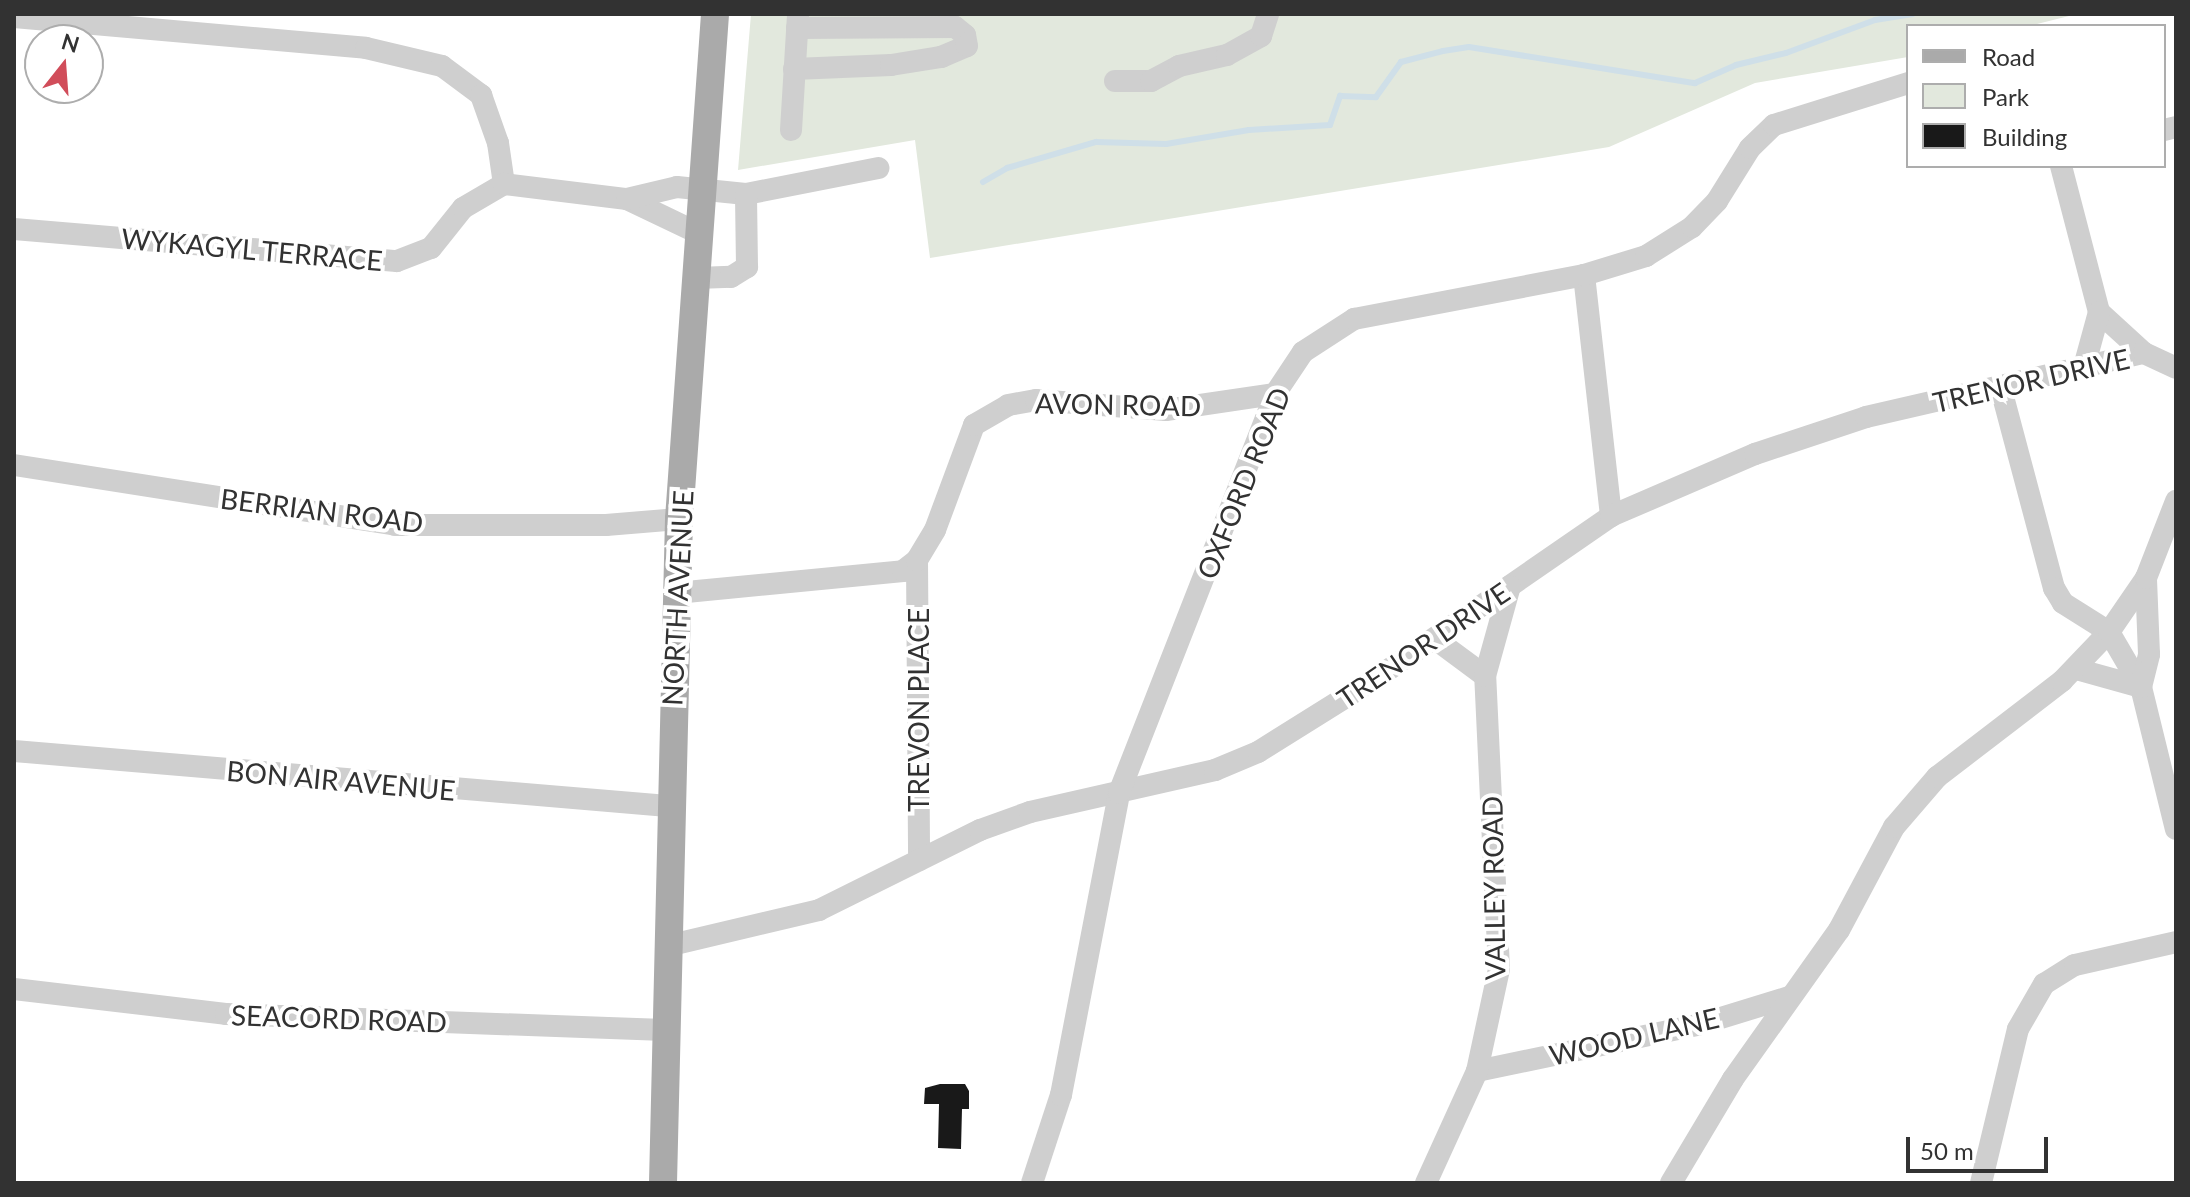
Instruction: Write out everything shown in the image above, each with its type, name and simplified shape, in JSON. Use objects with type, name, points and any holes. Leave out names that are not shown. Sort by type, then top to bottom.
[{"type":"main road","name":"NORTH AVENUE","points":[[663,1183],[668,806],[679,519],[697,278],[700,189],[715,14]]},
{"type":"street","points":[[1115,81],[1151,81],[1179,66],[1227,55],[1261,36],[1268,14]]},
{"type":"street","points":[[14,17],[366,48],[442,66],[465,78],[481,95],[498,143],[504,184],[627,199],[698,233]]},
{"type":"street","points":[[791,130],[794,69],[797,21],[955,27],[967,46],[941,57],[891,65],[794,69]]},
{"type":"street","name":"OXFORD ROAD","points":[[1032,1183],[1061,1095],[1119,793],[1275,394],[1303,352],[1337,326],[1584,275],[1646,256],[1692,227],[1717,201],[1750,148],[1774,125],[1906,84]]},
{"type":"street","points":[[627,199],[677,187],[746,194],[878,168]]},
{"type":"street","points":[[2062,168],[2099,312],[2084,367]]},
{"type":"street","name":"WYKAGYL TERRACE","points":[[14,229],[397,261],[431,248],[463,208],[504,184]]},
{"type":"street","points":[[697,278],[731,277],[747,267],[746,194]]},
{"type":"street","points":[[1584,275],[1611,516]]},
{"type":"street","points":[[2099,312],[2144,353]]},
{"type":"street","name":"TRENOR DRIVE","points":[[667,946],[819,910],[919,860],[1030,812],[1215,770],[1258,752],[1435,639],[1611,516],[1810,433],[2144,353],[2176,369]]},
{"type":"street","points":[[2001,389],[2054,588],[2063,603],[2109,632],[2141,687],[2176,829]]},
{"type":"street","name":"AVON ROAD","points":[[917,560],[935,530],[974,425],[1008,405],[1036,400],[1166,410],[1275,394]]},
{"type":"street","name":"BERRIAN ROAD","points":[[14,465],[395,525],[606,525],[679,519]]},
{"type":"street","points":[[1671,1183],[1789,997],[1839,930],[1894,827],[1929,787],[2076,669],[2109,632],[2146,578],[2176,501]]},
{"type":"street","points":[[676,593],[891,575],[917,560]]},
{"type":"street","name":"TREVON PLACE","points":[[917,560],[919,860]]},
{"type":"street","points":[[2141,687],[2149,654],[2146,578]]},
{"type":"street","name":"VALLEY ROAD","points":[[1426,1183],[1477,1071],[1499,969],[1485,676],[1510,586]]},
{"type":"street","points":[[1435,639],[1485,676]]},
{"type":"street","points":[[2076,669],[2141,687]]},
{"type":"street","name":"BON AIR AVENUE","points":[[14,751],[668,806]]},
{"type":"street","points":[[1981,1183],[2018,1029],[2044,984],[2075,965],[2175,938]]},
{"type":"street","name":"SEACORD ROAD","points":[[14,989],[226,1014],[665,1030]]},
{"type":"street","name":"WOOD LANE","points":[[1477,1071],[1698,1025],[1789,997]]},
{"type":"green space","points":[[751,14],[2077,14],[2037,24],[1906,24],[1906,57],[1755,83],[1609,147],[930,258],[915,140],[738,170]]},
{"type":"building","points":[[940,1084],[965,1084],[969,1091],[969,1109],[962,1109],[961,1149],[938,1148],[939,1104],[924,1104],[925,1088]]},
{"type":"waterway","points":[[983,182],[1007,168],[1096,142],[1166,144],[1249,130],[1330,125],[1340,96],[1376,97],[1401,62],[1443,51],[1469,47],[1695,83],[1736,65],[1786,53],[1875,20],[1913,14]]}]
